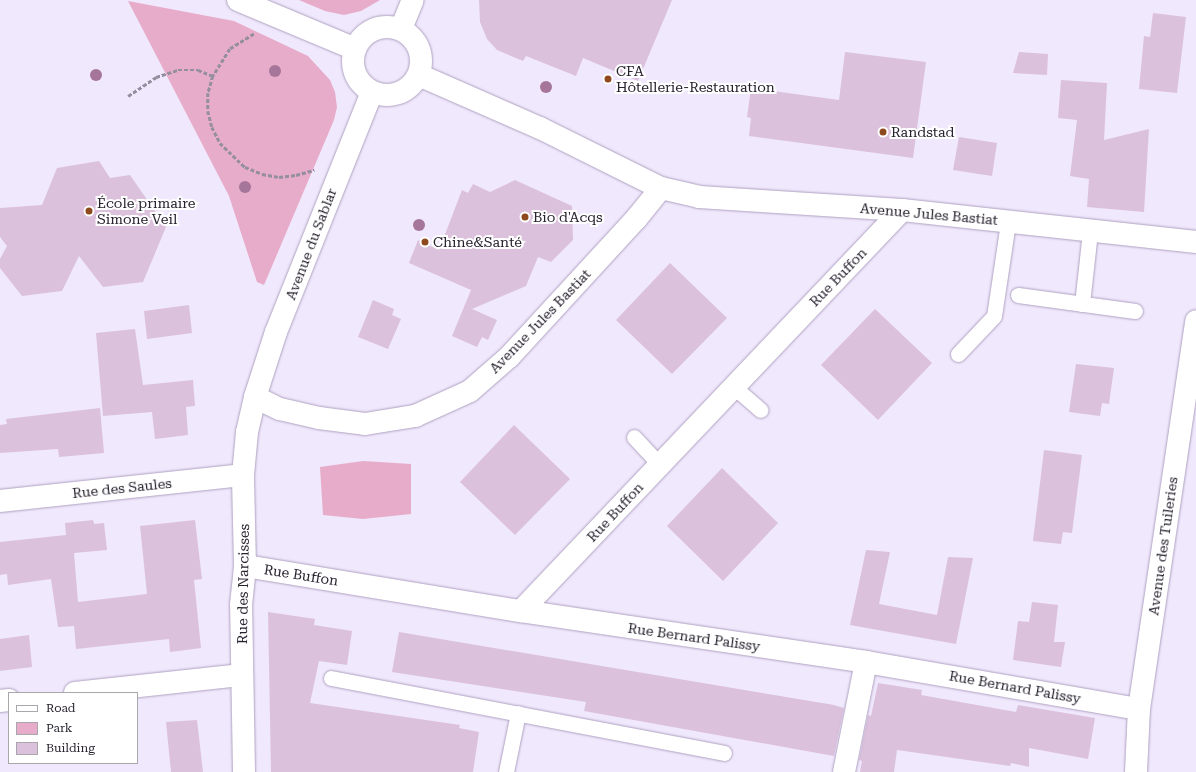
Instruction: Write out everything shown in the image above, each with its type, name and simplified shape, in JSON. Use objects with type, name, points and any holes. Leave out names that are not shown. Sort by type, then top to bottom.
[{"type":"street","points":[[238,0],[355,49]]},
{"type":"street","points":[[401,29],[413,0]]},
{"type":"street","points":[[386,27],[401,29],[417,43],[422,64],[419,75],[408,90],[399,94],[390,96],[372,92],[357,79],[353,59],[355,49],[367,33],[376,29],[386,27]]},
{"type":"street","name":"Avenue Jules Bastiat","points":[[419,75],[561,138],[661,188],[699,197],[902,210],[1196,242]]},
{"type":"street","name":"Avenue du Sablar","points":[[254,397],[276,332],[372,92]]},
{"type":"street","name":"Avenue Jules Bastiat","points":[[254,397],[286,410],[319,418],[366,424],[415,416],[470,391],[509,356],[636,219],[661,188]]},
{"type":"street","name":"Rue Buffon","points":[[245,566],[521,611],[902,210]]},
{"type":"street","name":"Avenue des Tuileries","points":[[1136,772],[1139,709],[1196,321]]},
{"type":"street","name":"Rue des Narcisses","points":[[244,772],[242,605],[245,566],[243,475],[247,432],[254,397]]},
{"type":"street","name":"Rue des Saules","points":[[0,501],[243,475]]},
{"type":"street","name":"Rue Bernard Palissy","points":[[521,611],[866,662],[1139,709]]},
{"type":"street","points":[[844,772],[866,662]]},
{"type":"street","points":[[84,692],[242,675]]},
{"type":"lane","points":[[958,354],[994,316],[1008,222]]},
{"type":"lane","points":[[1082,304],[1090,231]]},
{"type":"lane","points":[[1018,295],[1135,311]]},
{"type":"lane","points":[[734,387],[760,410]]},
{"type":"lane","points":[[634,437],[660,464]]},
{"type":"lane","points":[[331,678],[724,753]]},
{"type":"lane","points":[[506,772],[518,713]]},
{"type":"path","points":[[257,32],[230,49],[213,76],[208,93],[208,111],[212,128],[220,143],[231,157],[245,167],[262,174],[279,177],[296,175],[318,168]]},
{"type":"path","points":[[128,96],[156,77],[178,70],[198,70],[213,76]]},
{"type":"green space","points":[[299,0],[380,0],[361,11],[344,15],[325,11]]},
{"type":"green space","points":[[128,1],[234,21],[308,56],[330,80],[335,92],[337,107],[334,120],[264,285],[257,282],[229,196]]},
{"type":"green space","points":[[363,461],[411,464],[411,514],[363,519],[323,515],[320,467]]},
{"type":"building","points":[[479,0],[672,0],[638,81],[583,58],[576,76],[526,56],[523,61],[497,50],[487,39],[480,22]]},
{"type":"building","points":[[1153,13],[1186,17],[1177,93],[1139,89],[1144,36],[1150,37]]},
{"type":"building","points":[[845,52],[926,62],[913,158],[749,136],[751,118],[747,117],[751,88],[839,100]]},
{"type":"building","points":[[1019,52],[1048,54],[1047,75],[1013,73]]},
{"type":"building","points":[[1061,80],[1107,83],[1104,140],[1149,129],[1144,212],[1087,207],[1089,179],[1070,176],[1077,120],[1058,118]]},
{"type":"building","points":[[959,137],[997,143],[992,176],[953,170]]},
{"type":"building","points":[[99,161],[110,178],[130,175],[166,227],[143,282],[103,287],[79,256],[62,291],[22,296],[0,268],[0,259],[7,246],[0,237],[0,208],[42,205],[57,168]]},
{"type":"building","points":[[515,180],[572,206],[573,240],[551,262],[538,257],[526,286],[472,309],[497,320],[488,340],[482,337],[477,347],[452,336],[471,290],[409,263],[418,240],[439,250],[462,190],[468,193],[473,184],[490,192]]},
{"type":"building","points":[[670,263],[727,318],[672,374],[616,320]]},
{"type":"building","points":[[373,300],[394,309],[392,315],[401,319],[388,349],[358,337]]},
{"type":"building","points":[[189,305],[192,333],[147,339],[144,311]]},
{"type":"building","points":[[875,309],[932,363],[878,420],[821,365]]},
{"type":"building","points":[[135,329],[143,385],[193,380],[195,406],[186,407],[188,435],[155,439],[152,412],[103,416],[96,333]]},
{"type":"building","points":[[1076,364],[1114,368],[1109,404],[1102,403],[1100,416],[1069,412]]},
{"type":"building","points":[[100,408],[104,453],[59,457],[58,449],[0,453],[0,425],[7,424],[6,419]]},
{"type":"building","points":[[514,425],[570,479],[515,535],[460,482]]},
{"type":"building","points":[[1044,450],[1082,455],[1072,533],[1063,532],[1061,544],[1033,541]]},
{"type":"building","points":[[722,468],[778,523],[723,581],[667,526]]},
{"type":"building","points":[[93,520],[94,524],[104,523],[107,550],[74,553],[78,602],[147,594],[140,526],[195,520],[202,579],[194,580],[201,648],[170,652],[169,639],[76,649],[74,626],[58,627],[51,579],[8,585],[7,574],[0,575],[0,542],[66,535],[65,523]]},
{"type":"building","points":[[866,550],[890,552],[879,604],[937,615],[948,557],[973,558],[956,644],[850,625]]},
{"type":"building","points":[[1032,602],[1058,605],[1054,642],[1065,642],[1061,667],[1013,660],[1018,621],[1029,622]]},
{"type":"building","points":[[268,612],[315,619],[314,625],[352,631],[347,665],[319,661],[310,703],[460,725],[459,728],[479,732],[473,772],[271,772]]},
{"type":"building","points":[[399,632],[834,705],[844,708],[834,756],[584,711],[586,702],[392,672]]},
{"type":"building","points":[[29,635],[32,667],[0,671],[0,639]]},
{"type":"building","points":[[878,683],[922,690],[921,695],[1016,712],[1018,705],[1095,718],[1088,759],[1029,748],[1029,767],[1011,763],[1010,766],[897,750],[894,772],[860,772],[862,761],[859,760],[868,715],[871,716]]},
{"type":"building","points":[[197,720],[203,772],[171,772],[166,722]]},
{"type":"place","name":"CFA Hôtellerie-Restauration","points":[[608,79]]},
{"type":"place","name":"Randstad","points":[[883,132]]},
{"type":"place","name":"École primaire Simone Veil","points":[[89,211]]},
{"type":"place","name":"Bio d'Acqs","points":[[525,217]]},
{"type":"place","name":"Chine&Santé","points":[[425,242]]}]
